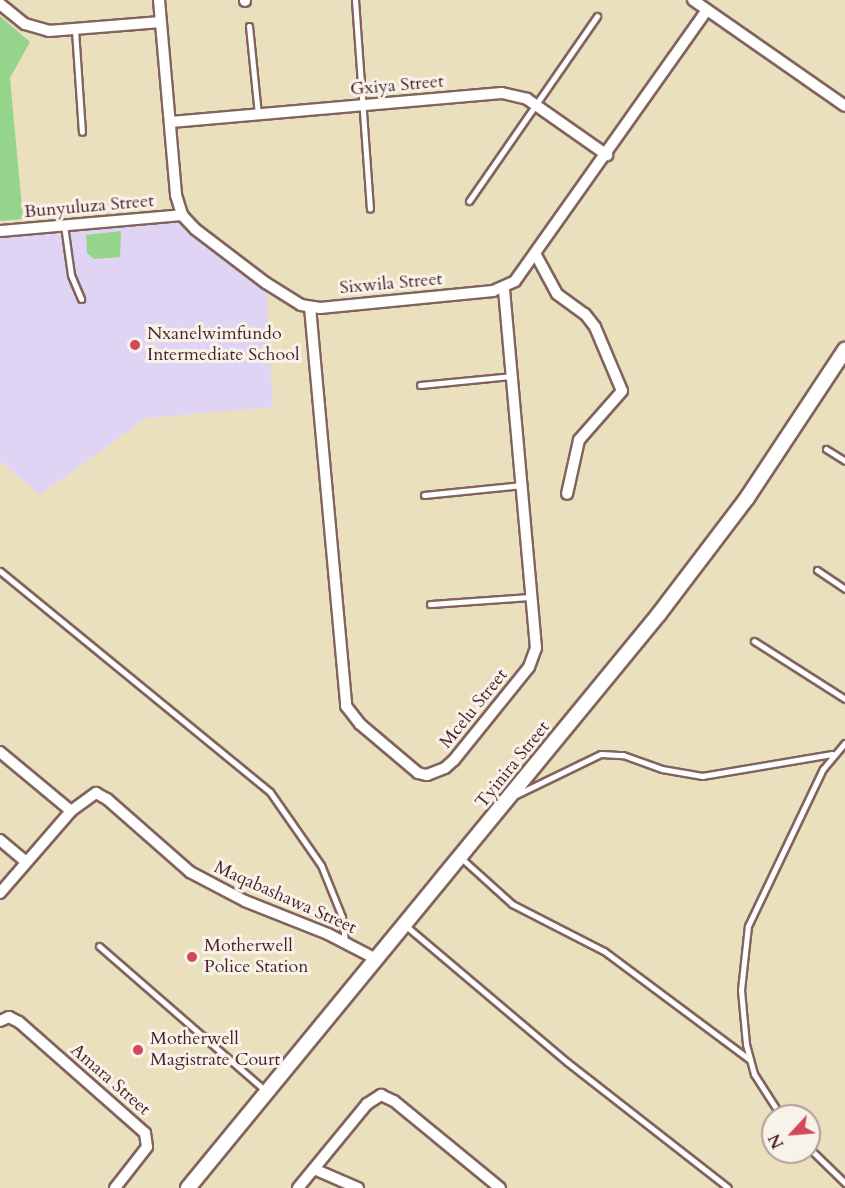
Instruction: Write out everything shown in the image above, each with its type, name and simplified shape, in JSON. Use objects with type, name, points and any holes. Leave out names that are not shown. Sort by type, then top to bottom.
[{"type":"street","points":[[159,0],[176,195],[182,214],[195,229],[266,283],[310,307]]},
{"type":"street","points":[[693,0],[845,106]]},
{"type":"street","points":[[0,4],[36,29],[75,30],[161,22]]},
{"type":"street","points":[[504,289],[536,255],[608,155],[707,10]]},
{"type":"street","name":"Gxiya Street","points":[[171,122],[502,93],[536,105],[608,155]]},
{"type":"street","name":"Bunyuluza Street","points":[[0,231],[182,214]]},
{"type":"street","points":[[536,255],[557,294],[585,314],[595,327],[622,391],[579,440],[567,494]]},
{"type":"street","name":"Sixwila Street","points":[[310,307],[504,289]]},
{"type":"street","name":"Mcelu Street","points":[[310,307],[345,697],[351,715],[418,773],[427,775],[445,768],[529,667],[536,648],[504,289]]},
{"type":"street","name":"Tyinira Street","points":[[188,1188],[508,799],[734,516],[845,350]]},
{"type":"street","points":[[0,752],[71,811]]},
{"type":"street","name":"Maqabashawa Street","points":[[0,893],[71,811],[89,795],[101,795],[190,872],[245,901],[345,943],[376,959]]},
{"type":"street","points":[[0,840],[26,862]]},
{"type":"street","name":"Amara Street","points":[[0,1021],[9,1017],[19,1022],[145,1133],[147,1147],[114,1188]]},
{"type":"street","points":[[298,1188],[367,1104],[381,1095],[394,1101],[500,1188]]},
{"type":"street","points":[[314,1169],[358,1188]]},
{"type":"lane","points":[[355,0],[370,208]]},
{"type":"lane","points":[[468,201],[597,16]]},
{"type":"lane","points":[[249,26],[258,114]]},
{"type":"lane","points":[[75,30],[82,132]]},
{"type":"lane","points":[[64,225],[70,275],[81,299]]},
{"type":"lane","points":[[420,385],[511,376]]},
{"type":"lane","points":[[826,448],[845,460]]},
{"type":"lane","points":[[424,495],[522,485]]},
{"type":"lane","points":[[817,570],[845,589]]},
{"type":"lane","points":[[0,571],[270,792],[321,866],[342,917],[345,943]]},
{"type":"lane","points":[[430,604],[533,597]]},
{"type":"lane","points":[[754,641],[845,699]]},
{"type":"lane","points":[[772,1104],[761,1088],[749,1059],[741,990],[748,926],[832,754],[845,743]]},
{"type":"lane","points":[[508,799],[602,754],[623,755],[662,769],[702,776],[832,754]]},
{"type":"lane","points":[[460,858],[512,904],[604,951],[749,1059]]},
{"type":"lane","points":[[405,925],[567,1062],[728,1188]]},
{"type":"lane","points":[[99,946],[267,1092]]},
{"type":"lane","points":[[821,1160],[845,1183]]},
{"type":"shaded area","name":"Nxanelwimfundo Intermediate School","points":[[182,215],[266,283],[273,407],[146,418],[40,495],[0,461],[0,231]]},
{"type":"green space","points":[[0,16],[30,42],[10,78],[23,219],[0,221]]},
{"type":"green space","points":[[121,231],[120,257],[94,259],[87,253],[86,235]]},
{"type":"place","name":"Nxanelwimfundo Intermediate School","points":[[135,345]]},
{"type":"place","name":"Motherwell Police Station","points":[[192,957]]},
{"type":"place","name":"Motherwell Magistrate Court","points":[[138,1050]]}]
